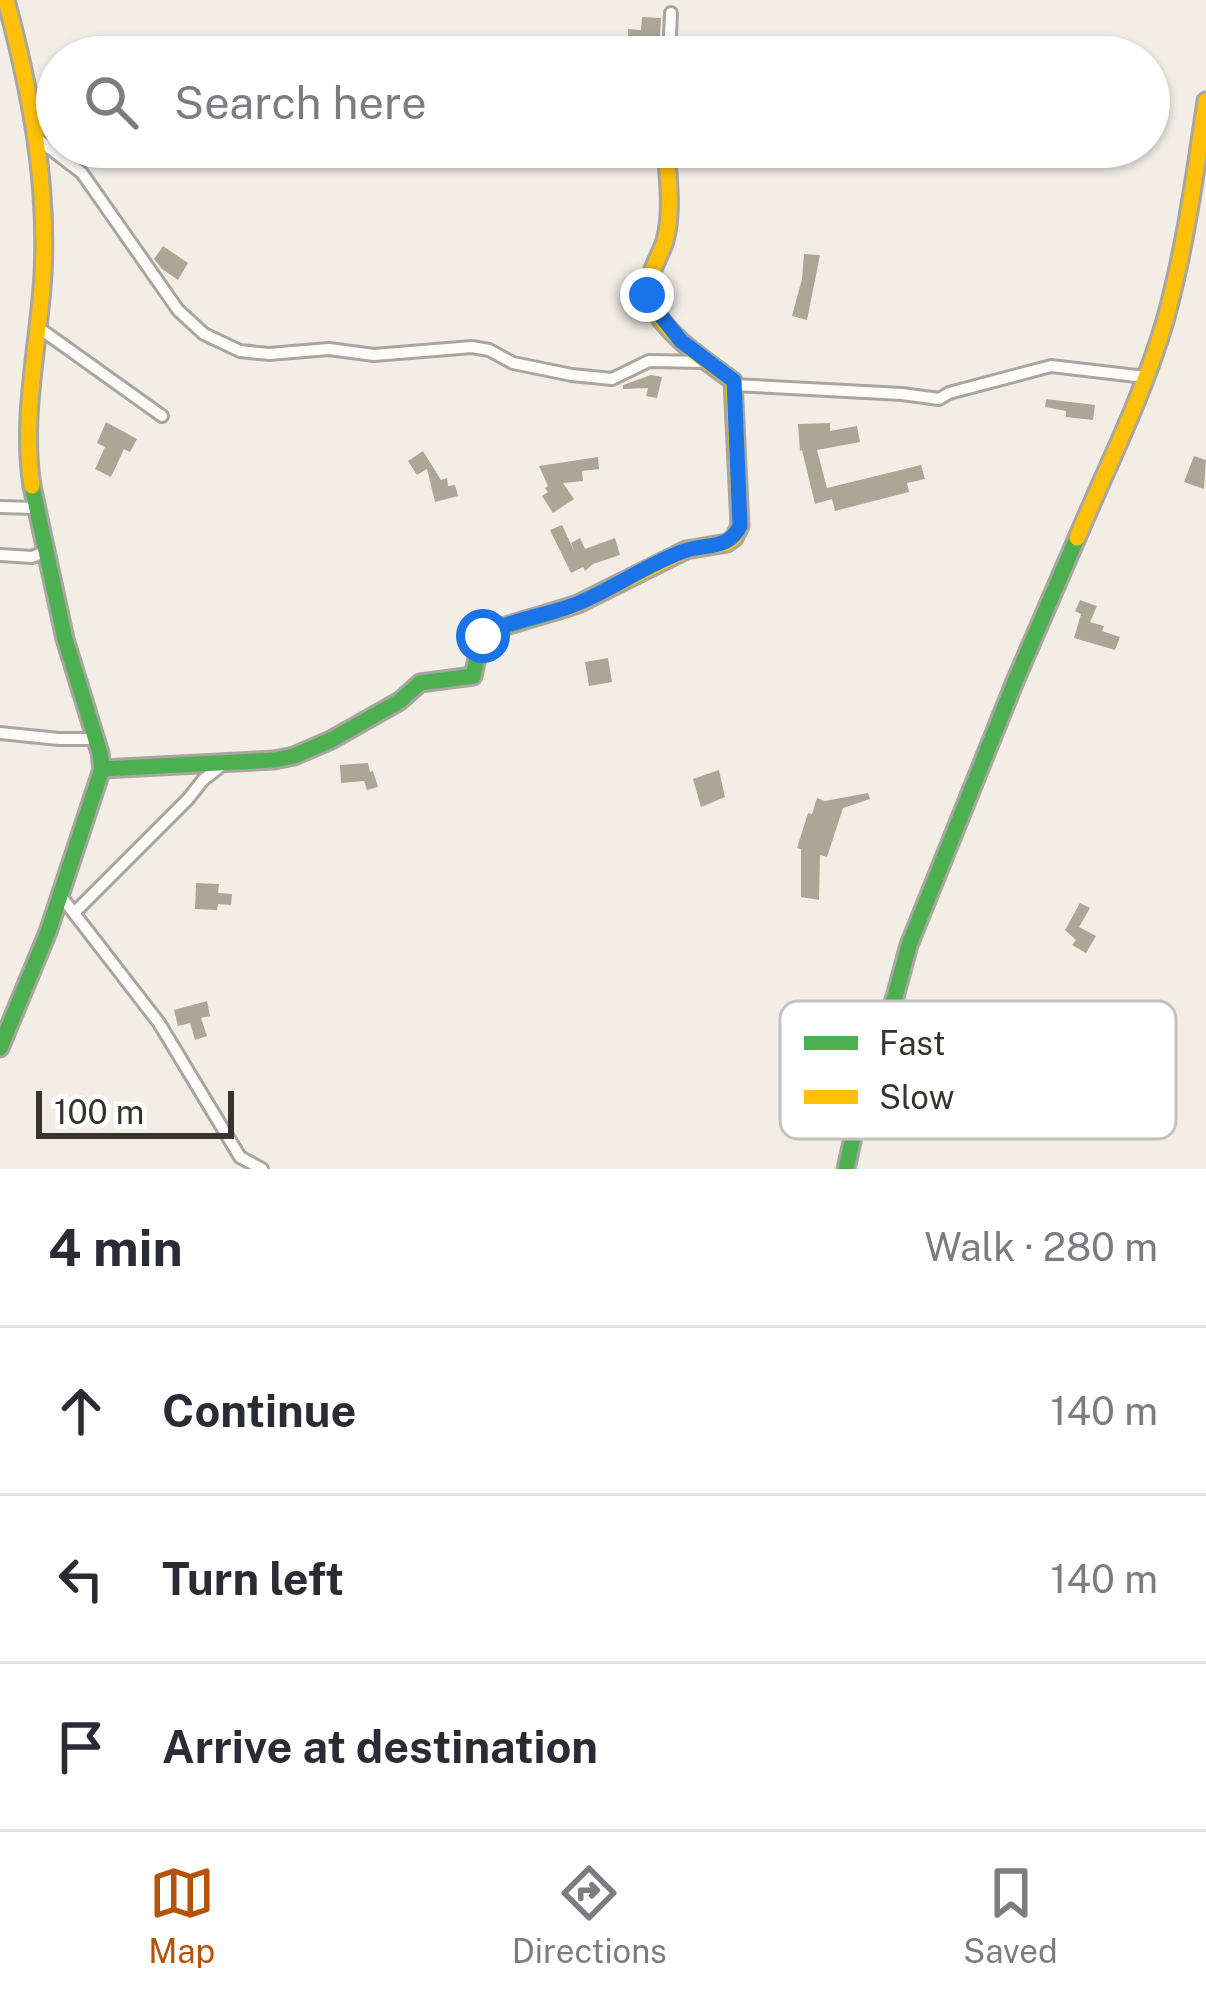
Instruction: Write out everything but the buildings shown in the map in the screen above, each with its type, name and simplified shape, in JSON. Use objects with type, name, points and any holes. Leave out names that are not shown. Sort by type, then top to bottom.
[{"type":"street","points":[[9,1],[7,29],[30,88],[36,123]]},
{"type":"street","points":[[670,36],[671,13]]},
{"type":"street","points":[[894,1001],[909,945],[1163,327],[1178,272],[1206,101]]},
{"type":"street","points":[[0,1048],[48,932],[102,769],[67,651],[34,508],[27,434],[44,244],[40,168]]},
{"type":"street","points":[[75,168],[178,310],[204,334],[240,352],[329,349],[374,355],[472,347],[513,363],[612,379],[649,361],[706,362]]},
{"type":"street","points":[[102,769],[294,756],[400,701],[420,683],[473,676],[479,643],[489,632],[578,604],[686,550],[718,546],[734,538],[740,526],[734,385],[681,341],[647,295],[666,237],[666,168]]},
{"type":"street","points":[[39,328],[162,416]]},
{"type":"street","points":[[734,385],[939,399],[1051,366],[1145,377]]},
{"type":"street","points":[[0,507],[34,508]]},
{"type":"street","points":[[0,555],[32,557],[44,552]]},
{"type":"street","points":[[0,733],[95,739]]},
{"type":"street","points":[[74,912],[224,763]]},
{"type":"street","points":[[60,895],[159,1022],[240,1157],[262,1169]]},
{"type":"street","points":[[846,1169],[853,1139]]},
{"type":"traffic: fast","points":[[0,1048],[48,932],[102,769],[65,639],[32,486]]},
{"type":"traffic: fast","points":[[894,1001],[909,945],[1077,538]]},
{"type":"traffic: fast","points":[[102,769],[294,756],[400,701],[420,683],[473,676],[481,641],[489,631],[559,610]]},
{"type":"traffic: fast","points":[[846,1169],[853,1139]]},
{"type":"traffic: slow","points":[[6,0],[36,142]]},
{"type":"traffic: slow","points":[[1077,538],[1165,321],[1184,239],[1206,101]]},
{"type":"traffic: slow","points":[[32,486],[29,433],[44,239],[40,168]]},
{"type":"traffic: slow","points":[[559,610],[686,550],[727,543],[740,526],[733,381],[677,337],[648,296],[669,218],[667,168]]},
{"type":"route","points":[[483,636],[578,604],[686,550],[727,543],[740,526],[734,381],[681,341],[647,295]]}]
